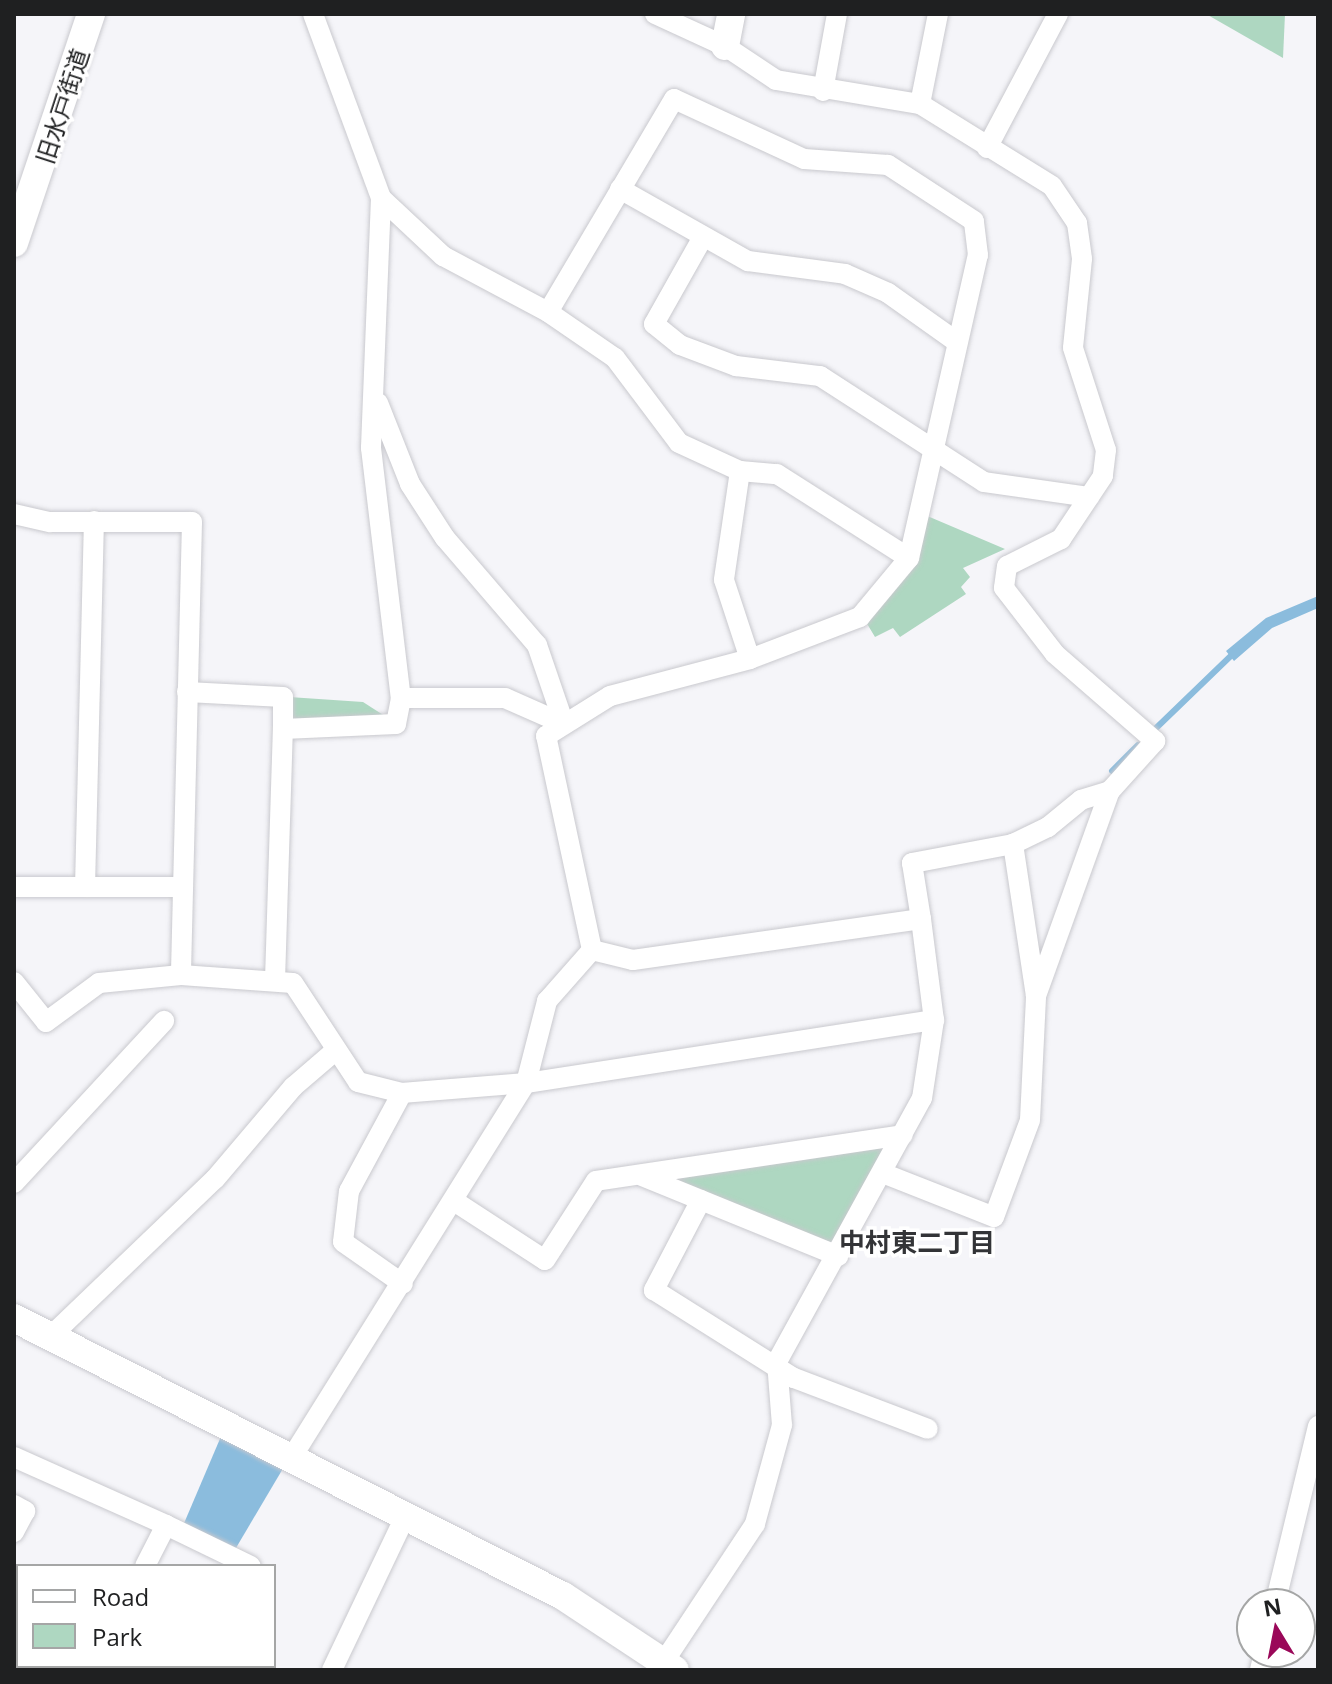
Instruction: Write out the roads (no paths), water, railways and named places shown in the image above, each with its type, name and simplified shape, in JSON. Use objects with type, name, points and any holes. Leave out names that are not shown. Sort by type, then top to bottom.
[{"type":"street","name":"旧水戸街道","points":[[14,243],[91,14]]},
{"type":"street","points":[[283,729],[396,724],[401,698],[371,448],[381,198],[313,14]]},
{"type":"street","points":[[655,14],[725,46],[776,80],[823,91],[887,93],[920,104],[1052,186],[1077,223],[1082,259],[1073,348],[1106,450],[1103,476],[1061,539],[1007,566],[1004,588],[1055,654],[1155,741],[1110,791],[1036,996]]},
{"type":"street","points":[[725,46],[731,14]]},
{"type":"street","points":[[823,91],[837,14]]},
{"type":"street","points":[[920,104],[938,14]]},
{"type":"street","points":[[987,148],[1058,14]]},
{"type":"street","points":[[548,312],[674,99],[804,159],[888,165],[974,221],[978,255],[909,558],[860,617],[750,659],[610,696],[546,736],[592,950]]},
{"type":"street","points":[[620,189],[748,261],[845,274],[888,293],[957,342]]},
{"type":"street","points":[[381,198],[443,256],[548,312],[615,358],[679,443],[740,471],[777,474],[909,558]]},
{"type":"street","points":[[703,237],[654,324],[680,345],[736,366],[820,376],[933,452],[984,482],[1089,497]]},
{"type":"street","points":[[375,396],[410,484],[445,538],[537,645],[564,724]]},
{"type":"street","points":[[740,471],[724,580],[750,659]]},
{"type":"street","points":[[14,514],[94,521],[192,522],[181,975]]},
{"type":"street","points":[[85,887],[94,521]]},
{"type":"street","points":[[187,692],[283,697],[275,980]]},
{"type":"street","points":[[401,698],[505,698],[564,724]]},
{"type":"street","points":[[14,1318],[407,1513],[670,1665],[755,1524],[782,1425],[777,1362],[885,1174],[922,1098],[934,1020],[912,863],[1013,844],[1081,800],[1110,791]]},
{"type":"street","points":[[885,1174],[994,1217],[1030,1120],[1036,996],[1013,844]]},
{"type":"street","points":[[14,887],[182,887]]},
{"type":"street","points":[[592,950],[633,960],[921,919]]},
{"type":"street","points":[[292,1457],[526,1083],[547,1001],[592,950]]},
{"type":"street","points":[[14,982],[46,1022],[99,983],[181,975],[293,983],[358,1082],[402,1093],[526,1083],[934,1020]]},
{"type":"street","points":[[14,1183],[164,1021]]},
{"type":"street","points":[[51,1336],[215,1179],[293,1087],[336,1050]]},
{"type":"street","points":[[402,1093],[349,1191],[343,1242],[403,1284]]},
{"type":"street","points":[[454,1201],[545,1260],[596,1181],[903,1135]]},
{"type":"street","points":[[639,1175],[838,1256]]},
{"type":"street","points":[[701,1200],[654,1290],[777,1362],[794,1378],[928,1429]]},
{"type":"street","points":[[1279,1588],[1318,1426]]},
{"type":"street","points":[[17,1465],[166,1525],[247,1564]]},
{"type":"street","points":[[14,1505],[25,1511],[14,1532]]},
{"type":"street","points":[[332,1670],[407,1513]]},
{"type":"street","points":[[146,1564],[166,1525]]},
{"type":"water","points":[[1318,596],[1318,608],[1272,628],[1234,661],[1226,651],[1266,618]]},
{"type":"water","points":[[225,1427],[288,1460],[233,1553],[182,1528]]},
{"type":"waterway","points":[[1152,732],[1236,651]]},
{"type":"waterway","points":[[1112,771],[1138,745]]},
{"type":"district","name":"中村東二丁目","points":[[917,1243]]}]
